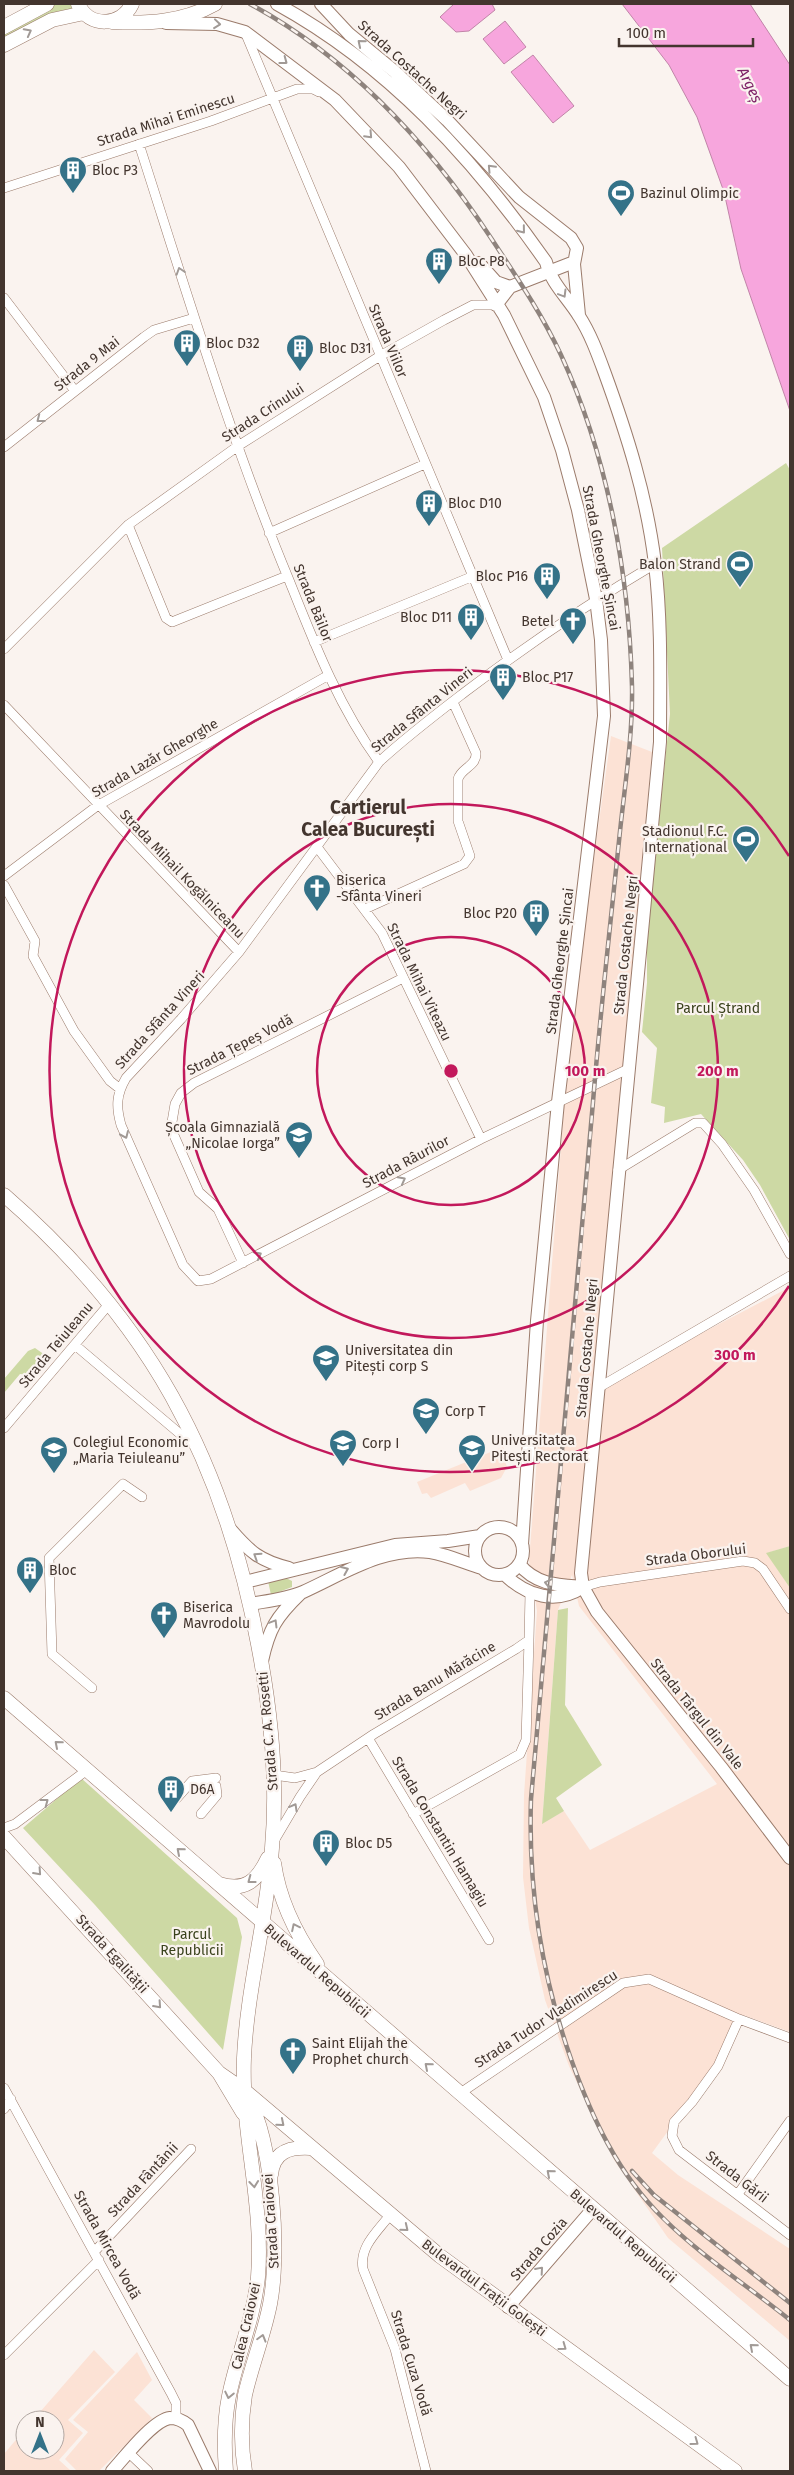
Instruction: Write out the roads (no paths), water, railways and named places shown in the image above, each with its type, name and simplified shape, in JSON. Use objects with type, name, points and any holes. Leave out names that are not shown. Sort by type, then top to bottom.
[{"type":"main road","points":[[4,27],[47,4]]},
{"type":"main road","points":[[112,22],[126,14],[132,4]]},
{"type":"main road","points":[[4,44],[81,8],[97,21],[153,22],[187,16],[215,4]]},
{"type":"main road","name":"Strada Costache Negri","points":[[277,4],[333,40],[383,78],[438,129],[482,177],[541,254],[546,262],[548,271],[579,316],[596,350],[632,453],[643,496],[655,564],[659,650],[659,749],[581,1573],[583,1587]]},
{"type":"main road","name":"Strada Costache Negri","points":[[321,4],[349,34],[441,114],[525,202],[571,238],[577,248],[574,262],[579,316]]},
{"type":"main road","name":"Strada Gheorghe Șincai","points":[[153,22],[217,24],[245,32],[336,100],[399,167],[466,255],[504,315],[534,374],[553,424],[576,502],[596,599],[604,681],[603,737],[558,1102],[537,1321],[522,1544]]},
{"type":"main road","name":"Strada Costache Negri","points":[[482,177],[502,191],[525,202]]},
{"type":"main road","points":[[466,255],[477,262],[496,282],[510,287]]},
{"type":"main road","points":[[496,305],[510,287],[574,262]]},
{"type":"main road","name":"Strada C. A. Rosetti","points":[[4,1195],[66,1254],[110,1303],[152,1363],[198,1446],[231,1530],[246,1582],[262,1663],[274,1776],[272,1847],[246,2033],[244,2091]]},
{"type":"main road","points":[[506,1528],[517,1519],[525,1507]]},
{"type":"main road","points":[[246,1582],[291,1569],[395,1545],[448,1542],[480,1536],[492,1528],[506,1528],[513,1532],[522,1544],[522,1558],[519,1564],[505,1575],[493,1575],[482,1568],[441,1554],[428,1552],[404,1553],[359,1564],[302,1592],[250,1604]]},
{"type":"main road","points":[[231,1530],[259,1558],[291,1569]]},
{"type":"main road","points":[[480,1536],[475,1549],[475,1556],[482,1568]]},
{"type":"main road","points":[[519,1564],[528,1575],[542,1582],[583,1587]]},
{"type":"main road","points":[[505,1575],[517,1586],[530,1593],[558,1597],[572,1594],[583,1587]]},
{"type":"main road","name":"Strada Târgul din Vale","points":[[583,1587],[597,1612],[721,1767],[790,1858]]},
{"type":"main road","points":[[262,1663],[267,1637],[273,1622],[302,1592]]},
{"type":"main road","name":"Bulevardul Republicii","points":[[4,1698],[330,1983],[790,2379]]},
{"type":"main road","name":"Strada Egalității","points":[[4,1837],[219,2072]]},
{"type":"main road","points":[[216,1884],[236,1888],[249,1883],[265,1865],[272,1847]]},
{"type":"main road","points":[[272,1847],[279,1887],[294,1926],[305,1947],[330,1983]]},
{"type":"main road","points":[[219,2072],[245,2116]]},
{"type":"main road","name":"Bulevardul Frații Golești","points":[[219,2072],[390,2215],[508,2307],[735,2471]]},
{"type":"main road","name":"Calea Craiovei","points":[[226,2471],[224,2436],[229,2394],[248,2328],[258,2279],[256,2217],[244,2091]]},
{"type":"main road","name":"Strada Craiovei","points":[[244,2091],[259,2124],[270,2185],[275,2241],[274,2280],[266,2321],[245,2397],[242,2429],[244,2471]]},
{"type":"main road","points":[[270,2185],[271,2169],[277,2156],[290,2148],[310,2148]]},
{"type":"main road","name":"Strada Cozia","points":[[508,2307],[592,2210]]},
{"type":"main road","points":[[112,2471],[161,2420],[176,2418],[188,2425],[210,2471]]},
{"type":"street","name":"Strada Viilor","points":[[245,32],[471,577],[508,660]]},
{"type":"street","name":"Strada Mihai Eminescu","points":[[4,188],[305,88],[313,89],[336,100]]},
{"type":"street","name":"Strada Băilor","points":[[139,144],[194,318],[269,533],[327,676],[343,707],[379,762]]},
{"type":"street","points":[[4,298],[7,310],[75,391]]},
{"type":"street","name":"Strada Crinului","points":[[4,649],[128,525],[238,446],[380,356],[474,305],[496,305]]},
{"type":"street","name":"Strada 9 Mai","points":[[4,447],[154,330],[194,318]]},
{"type":"street","points":[[269,533],[425,464]]},
{"type":"street","points":[[128,525],[166,618],[172,622],[287,576]]},
{"type":"street","name":"Strada Sfânta Vineri","points":[[119,1088],[239,952],[379,762],[402,741],[508,660],[596,599],[655,564]]},
{"type":"street","points":[[314,642],[471,577]]},
{"type":"street","name":"Strada Lazăr Gheorghe","points":[[4,876],[97,806],[327,676]]},
{"type":"street","points":[[365,909],[464,864],[470,856],[458,821],[458,779],[459,773],[474,762],[476,753],[452,702]]},
{"type":"street","name":"Strada Mihail Kogălniceanu","points":[[4,705],[97,806],[239,952]]},
{"type":"street","name":"Strada Mihai Viteazu","points":[[317,847],[382,933],[481,1138]]},
{"type":"street","points":[[4,884],[35,941],[33,956],[74,1031],[110,1081],[119,1088]]},
{"type":"street","name":"Strada Țepeș Vodă","points":[[243,1263],[218,1209],[199,1192],[173,1133],[172,1122],[175,1104],[181,1093],[194,1083],[403,978]]},
{"type":"street","name":"Strada Râurilor","points":[[119,1088],[116,1102],[121,1126],[183,1265],[198,1281],[210,1280],[481,1138],[628,1069]]},
{"type":"street","points":[[618,1170],[695,1123],[702,1122],[722,1144],[754,1190],[790,1254]]},
{"type":"street","points":[[598,1388],[790,1276]]},
{"type":"street","name":"Strada Teiuleanu","points":[[4,1428],[110,1303]]},
{"type":"street","points":[[75,1345],[179,1433],[198,1446]]},
{"type":"street","points":[[92,1688],[52,1654],[49,1558],[123,1484],[142,1497]]},
{"type":"street","name":"Strada Oborului","points":[[583,1587],[600,1582],[743,1561],[755,1563],[763,1569],[790,1609]]},
{"type":"street","points":[[413,1814],[520,1754],[524,1748],[526,1740],[530,1593]]},
{"type":"street","name":"Strada Banu Mărăcine","points":[[274,1776],[295,1778],[317,1772],[368,1738],[529,1640]]},
{"type":"street","name":"Strada Constantin Hamagiu","points":[[368,1738],[489,1940]]},
{"type":"street","points":[[4,1828],[16,1824],[87,1770]]},
{"type":"street","name":"Strada Banu Mărăcine","points":[[272,1847],[300,1797],[317,1772]]},
{"type":"street","points":[[177,1798],[192,1781],[216,1782],[217,1795],[201,1814]]},
{"type":"street","name":"Strada Tudor Vladimirescu","points":[[459,2094],[623,1983],[637,1979],[649,1979],[739,2019],[790,2038]]},
{"type":"street","name":"Strada Gării","points":[[739,2019],[718,2066],[692,2102],[674,2122],[672,2136],[679,2150],[790,2234]]},
{"type":"street","name":"Strada Mircea Vodă","points":[[4,2088],[171,2393],[176,2403],[176,2418]]},
{"type":"street","points":[[4,2109],[11,2099]]},
{"type":"street","points":[[738,2194],[790,2121]]},
{"type":"street","name":"Strada Fântânii","points":[[4,2355],[97,2255],[191,2148]]},
{"type":"street","name":"Strada Cuza Vodă","points":[[390,2215],[365,2248],[361,2258],[363,2269],[395,2349],[426,2471]]},
{"type":"street","points":[[129,2453],[148,2471]]},
{"type":"water","points":[[454,4],[492,4],[495,10],[469,31],[456,32],[440,17]]},
{"type":"water","name":"Argeș","points":[[622,4],[750,4],[790,65],[790,411],[741,269],[724,192],[697,117],[669,65]]},
{"type":"water","points":[[505,21],[526,47],[504,64],[483,39]]},
{"type":"water","points":[[533,55],[574,106],[553,123],[511,72]]},
{"type":"railway","points":[[250,4],[287,26],[354,77],[414,137],[467,203],[537,310],[561,355],[592,434],[613,517],[621,559],[630,644],[631,725],[599,1037],[531,1799],[534,1899],[544,1963],[571,2059],[597,2124],[620,2164],[647,2201],[678,2232],[790,2320]]},
{"type":"railway","points":[[632,2171],[654,2195],[790,2303]]},
{"type":"place","name":"Bloc P3","points":[[73,194]]},
{"type":"place","name":"Bazinul Olimpic","points":[[621,217]]},
{"type":"place","name":"Bloc P8","points":[[439,285]]},
{"type":"place","name":"Bloc D32","points":[[187,367]]},
{"type":"place","name":"Bloc D31","points":[[300,372]]},
{"type":"place","name":"Bloc D10","points":[[429,527]]},
{"type":"place","name":"Balon Strand","points":[[740,588]]},
{"type":"place","name":"Bloc P16","points":[[547,600]]},
{"type":"place","name":"Bloc D11","points":[[471,641]]},
{"type":"place","name":"Betel","points":[[573,645]]},
{"type":"place","name":"Bloc P17","points":[[503,701]]},
{"type":"place","name":"Stadionul F.C. Internațional","points":[[746,863]]},
{"type":"place","name":"Biserica -Sfânta Vineri","points":[[317,912]]},
{"type":"place","name":"Bloc P20","points":[[536,937]]},
{"type":"place","name":"Școala Gimnazială „Nicolae Iorga”","points":[[299,1159]]},
{"type":"place","name":"Universitatea din Pitești corp S","points":[[326,1382]]},
{"type":"place","name":"Corp T","points":[[426,1435]]},
{"type":"place","name":"Corp I","points":[[343,1467]]},
{"type":"place","name":"Universitatea Pitești Rectorat","points":[[472,1472]]},
{"type":"place","name":"Colegiul Economic „Maria Teiuleanu”","points":[[54,1474]]},
{"type":"place","name":"Bloc","points":[[30,1594]]},
{"type":"place","name":"Biserica Mavrodolu","points":[[164,1639]]},
{"type":"place","name":"D6A","points":[[171,1813]]},
{"type":"place","name":"Bloc D5","points":[[326,1867]]},
{"type":"place","name":"Saint Elijah the Prophet church","points":[[293,2075]]},
{"type":"district","name":"Cartierul Calea București","points":[[368,818]]},
{"type":"park label","name":"Parcul Ștrand","points":[[718,1008]]},
{"type":"park label","name":"Parcul Republicii","points":[[192,1942]]}]
